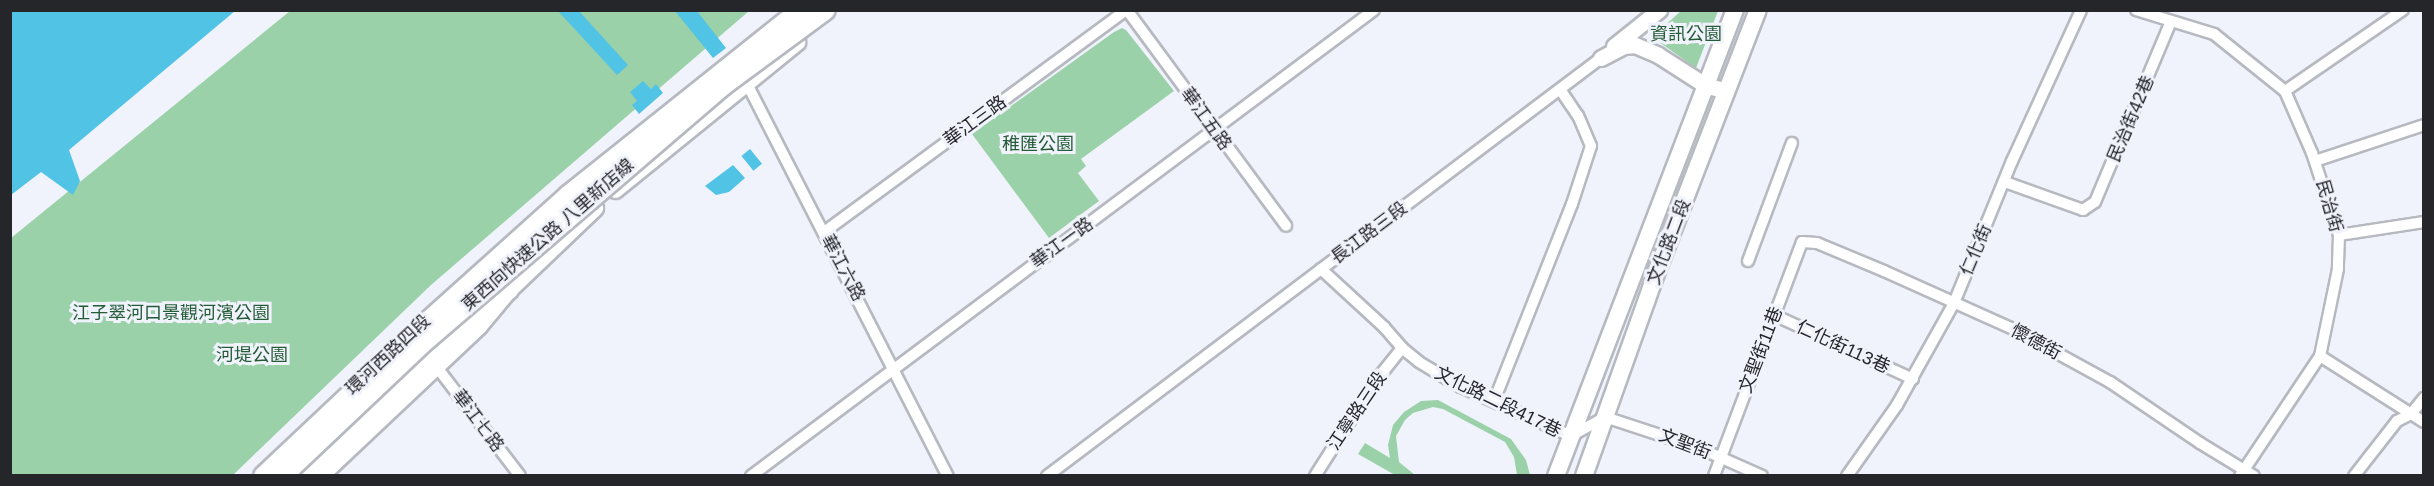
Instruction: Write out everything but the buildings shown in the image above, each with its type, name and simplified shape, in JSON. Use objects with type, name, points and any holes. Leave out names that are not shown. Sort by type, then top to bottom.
[{"type":"highway","name":"東西向快速公路 八里新店線","points":[[263,476],[421,327],[568,195],[800,10]]},
{"type":"highway","name":"東西向快速公路 八里新店線","points":[[282,476],[427,340],[543,240],[722,87],[826,10]]},
{"type":"highway","points":[[303,476],[469,318],[509,290]]},
{"type":"main road","name":"環河西路四段","points":[[282,476],[498,269],[543,211],[654,116],[810,10]]},
{"type":"main road","name":"環河西路四段","points":[[320,476],[479,326],[509,290],[580,220],[747,81],[837,10]]},
{"type":"main road","name":"長江路三段","points":[[1601,58],[1659,10]]},
{"type":"main road","points":[[1658,55],[1646,40],[1645,31],[1669,10]]},
{"type":"main road","name":"文化路二段","points":[[1556,476],[1735,10]]},
{"type":"main road","name":"文化路二段","points":[[1584,476],[1758,10]]},
{"type":"main road","points":[[1601,58],[1629,44],[1658,55],[1705,85],[1726,91]]},
{"type":"main road","name":"環河西路四段","points":[[498,269],[580,220]]},
{"type":"street","name":"環河西路四段","points":[[733,63],[788,10]]},
{"type":"street","name":"華江五路","points":[[1127,10],[1286,226]]},
{"type":"street","name":"華江三路","points":[[824,232],[1127,10]]},
{"type":"street","name":"華江一路","points":[[751,476],[1374,10]]},
{"type":"street","name":"仁化街","points":[[1847,476],[1913,379],[1954,303],[2081,10]]},
{"type":"street","name":"民治街","points":[[2136,10],[2214,34],[2285,90],[2315,161],[2339,235],[2338,269],[2320,356],[2246,473]]},
{"type":"street","points":[[2285,90],[2403,10]]},
{"type":"street","name":"民治街42巷","points":[[2005,182],[2083,210],[2094,202],[2171,21]]},
{"type":"street","name":"長江路三段","points":[[1047,476],[1561,91],[1601,58]]},
{"type":"street","name":"華江六路","points":[[733,63],[747,81],[895,367],[948,476]]},
{"type":"street","points":[[1494,401],[1572,204],[1591,146],[1578,116],[1561,91]]},
{"type":"street","points":[[2315,161],[2424,125]]},
{"type":"street","points":[[1748,261],[1792,143]]},
{"type":"street","name":"環河西路四段","points":[[259,476],[543,211]]},
{"type":"street","points":[[2339,235],[2424,222]]},
{"type":"street","name":"懷德街","points":[[1802,242],[1817,243],[2015,330],[2101,377],[2246,473]]},
{"type":"street","name":"文聖街11巷","points":[[1714,476],[1802,242]]},
{"type":"street","name":"文化路二段417巷","points":[[1321,269],[1419,362],[1461,387],[1571,436]]},
{"type":"street","name":"仁化街113巷","points":[[1774,315],[1913,379]]},
{"type":"street","name":"江寧路三段","points":[[1315,476],[1374,383],[1402,348]]},
{"type":"street","points":[[2320,356],[2424,422]]},
{"type":"street","name":"華江七路","points":[[436,366],[520,476]]},
{"type":"street","points":[[2354,476],[2397,422],[2411,414],[2424,398]]},
{"type":"street","points":[[1571,436],[1605,417]]},
{"type":"street","name":"文聖街","points":[[1605,417],[1697,447],[1762,476]]},
{"type":"green space","name":"資訊公園","points":[[1682,10],[1718,11],[1696,68],[1652,37]]},
{"type":"green space","name":"江子翠河口景觀河濱公園","points":[[290,11],[749,11],[431,285],[233,475],[11,476],[11,238]]},
{"type":"green space","name":"稚匯公園","points":[[1122,28],[1126,30],[1174,91],[1081,159],[1086,166],[1078,173],[1099,201],[1049,238],[972,134]]},
{"type":"green space","points":[[1438,400],[1511,439],[1526,460],[1530,475],[1517,475],[1514,457],[1505,442],[1443,409],[1433,407],[1413,413],[1405,420],[1396,436],[1399,462],[1415,475],[1395,475],[1358,454],[1365,443],[1390,458],[1388,445],[1393,425],[1404,412],[1421,401]]},
{"type":"water","points":[[11,10],[235,11],[69,150],[80,181],[73,195],[41,172],[11,195]]},
{"type":"water","points":[[558,11],[579,11],[628,65],[617,75]]},
{"type":"water","points":[[675,11],[697,11],[726,48],[713,58]]},
{"type":"water","points":[[643,81],[651,89],[656,84],[663,93],[639,114],[632,105],[637,101],[630,92]]},
{"type":"water","points":[[750,149],[762,164],[753,171],[741,156]]},
{"type":"water","points":[[733,165],[745,178],[729,192],[716,195],[705,186]]},
{"type":"park label","name":"河堤公園","points":[[252,355]]}]
